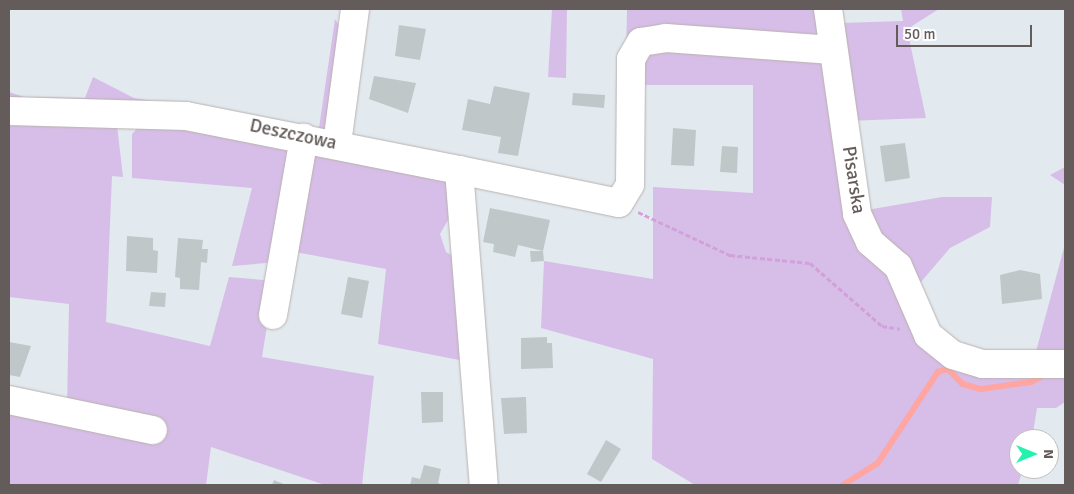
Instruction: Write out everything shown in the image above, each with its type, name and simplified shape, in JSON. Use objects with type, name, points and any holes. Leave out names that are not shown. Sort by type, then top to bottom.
[{"type":"street","points":[[337,144],[355,9]]},
{"type":"street","name":"Pisarska","points":[[828,9],[860,224],[870,242],[898,266],[928,335],[942,349],[970,361],[1057,364]]},
{"type":"street","points":[[619,203],[630,185],[631,59],[641,42],[666,38],[833,50]]},
{"type":"street","name":"Deszczowa","points":[[9,111],[186,116],[337,144],[619,203]]},
{"type":"street","points":[[273,315],[304,138]]},
{"type":"street","points":[[459,170],[484,485]]},
{"type":"street","points":[[9,400],[153,430]]},
{"type":"path","points":[[619,203],[730,255],[810,263],[882,326],[928,335]]},
{"type":"shaded area","points":[[552,9],[567,9],[566,78],[548,77]]},
{"type":"shaded area","points":[[627,9],[822,9],[826,44],[723,41],[626,58]]},
{"type":"shaded area","points":[[901,9],[939,9],[912,26],[910,43],[926,118],[847,121],[841,23],[903,21]]},
{"type":"shaded area","points":[[335,19],[342,30],[334,132],[9,107],[9,92],[24,97],[85,98],[93,77],[134,98],[319,128]]},
{"type":"shaded area","points":[[640,49],[822,55],[879,259],[933,348],[1065,370],[1065,402],[1056,408],[1037,408],[1034,429],[1009,429],[1009,479],[1020,479],[1018,485],[695,485],[652,459],[653,359],[541,328],[544,261],[653,279],[653,187],[753,193],[753,85],[636,85]]},
{"type":"shaded area","points":[[9,115],[117,125],[123,177],[112,176],[106,322],[210,346],[229,277],[264,280],[264,287],[273,288],[262,357],[374,376],[362,485],[325,485],[211,447],[206,485],[9,485],[9,406],[67,406],[69,304],[9,297]]},
{"type":"shaded area","points":[[145,120],[294,145],[274,257],[266,263],[232,266],[252,188],[132,178],[132,134]]},
{"type":"shaded area","points":[[310,152],[451,175],[451,215],[440,234],[446,252],[453,256],[464,361],[378,344],[386,269],[290,251]]},
{"type":"shaded area","points":[[1065,167],[1065,185],[1050,175]]},
{"type":"shaded area","points":[[942,197],[992,197],[990,227],[950,248],[915,289],[861,211]]},
{"type":"shaded area","points":[[1065,244],[1065,358],[1035,355]]},
{"type":"building","points":[[399,25],[426,29],[420,60],[395,56]]},
{"type":"building","points":[[374,76],[416,83],[408,113],[369,99]]},
{"type":"building","points":[[494,86],[530,93],[518,156],[498,153],[501,137],[462,130],[468,99],[490,104]]},
{"type":"building","points":[[573,93],[605,95],[604,108],[572,105]]},
{"type":"building","points":[[673,128],[696,130],[694,166],[671,165]]},
{"type":"building","points":[[905,143],[910,178],[885,182],[880,146]]},
{"type":"building","points":[[722,146],[738,147],[737,173],[720,172]]},
{"type":"building","points":[[490,208],[550,220],[543,251],[518,245],[515,257],[493,252],[494,244],[483,242]]},
{"type":"building","points":[[127,236],[153,238],[153,250],[158,251],[157,273],[126,271]]},
{"type":"building","points":[[178,238],[203,240],[202,249],[208,249],[207,263],[201,262],[199,290],[180,289],[180,278],[175,277]]},
{"type":"building","points":[[530,251],[543,251],[544,261],[531,262]]},
{"type":"building","points":[[1020,270],[1040,274],[1042,299],[1002,304],[1000,275]]},
{"type":"building","points":[[348,277],[369,281],[362,318],[341,314]]},
{"type":"building","points":[[151,292],[166,293],[165,307],[149,306]]},
{"type":"building","points":[[547,337],[547,343],[552,343],[553,368],[521,369],[521,338]]},
{"type":"building","points":[[9,342],[31,346],[20,377],[9,375]]},
{"type":"building","points":[[421,392],[443,392],[443,422],[422,423]]},
{"type":"building","points":[[526,397],[527,433],[504,434],[501,398]]},
{"type":"building","points":[[606,440],[621,449],[601,482],[587,474]]},
{"type":"building","points":[[424,465],[441,469],[438,483],[443,485],[410,485],[412,477],[420,479]]},
{"type":"building","points":[[274,480],[286,485],[272,485]]},
{"type":"waterway","points":[[843,485],[878,463],[938,372],[948,369],[963,384],[981,389],[1031,382],[1045,375]]}]
